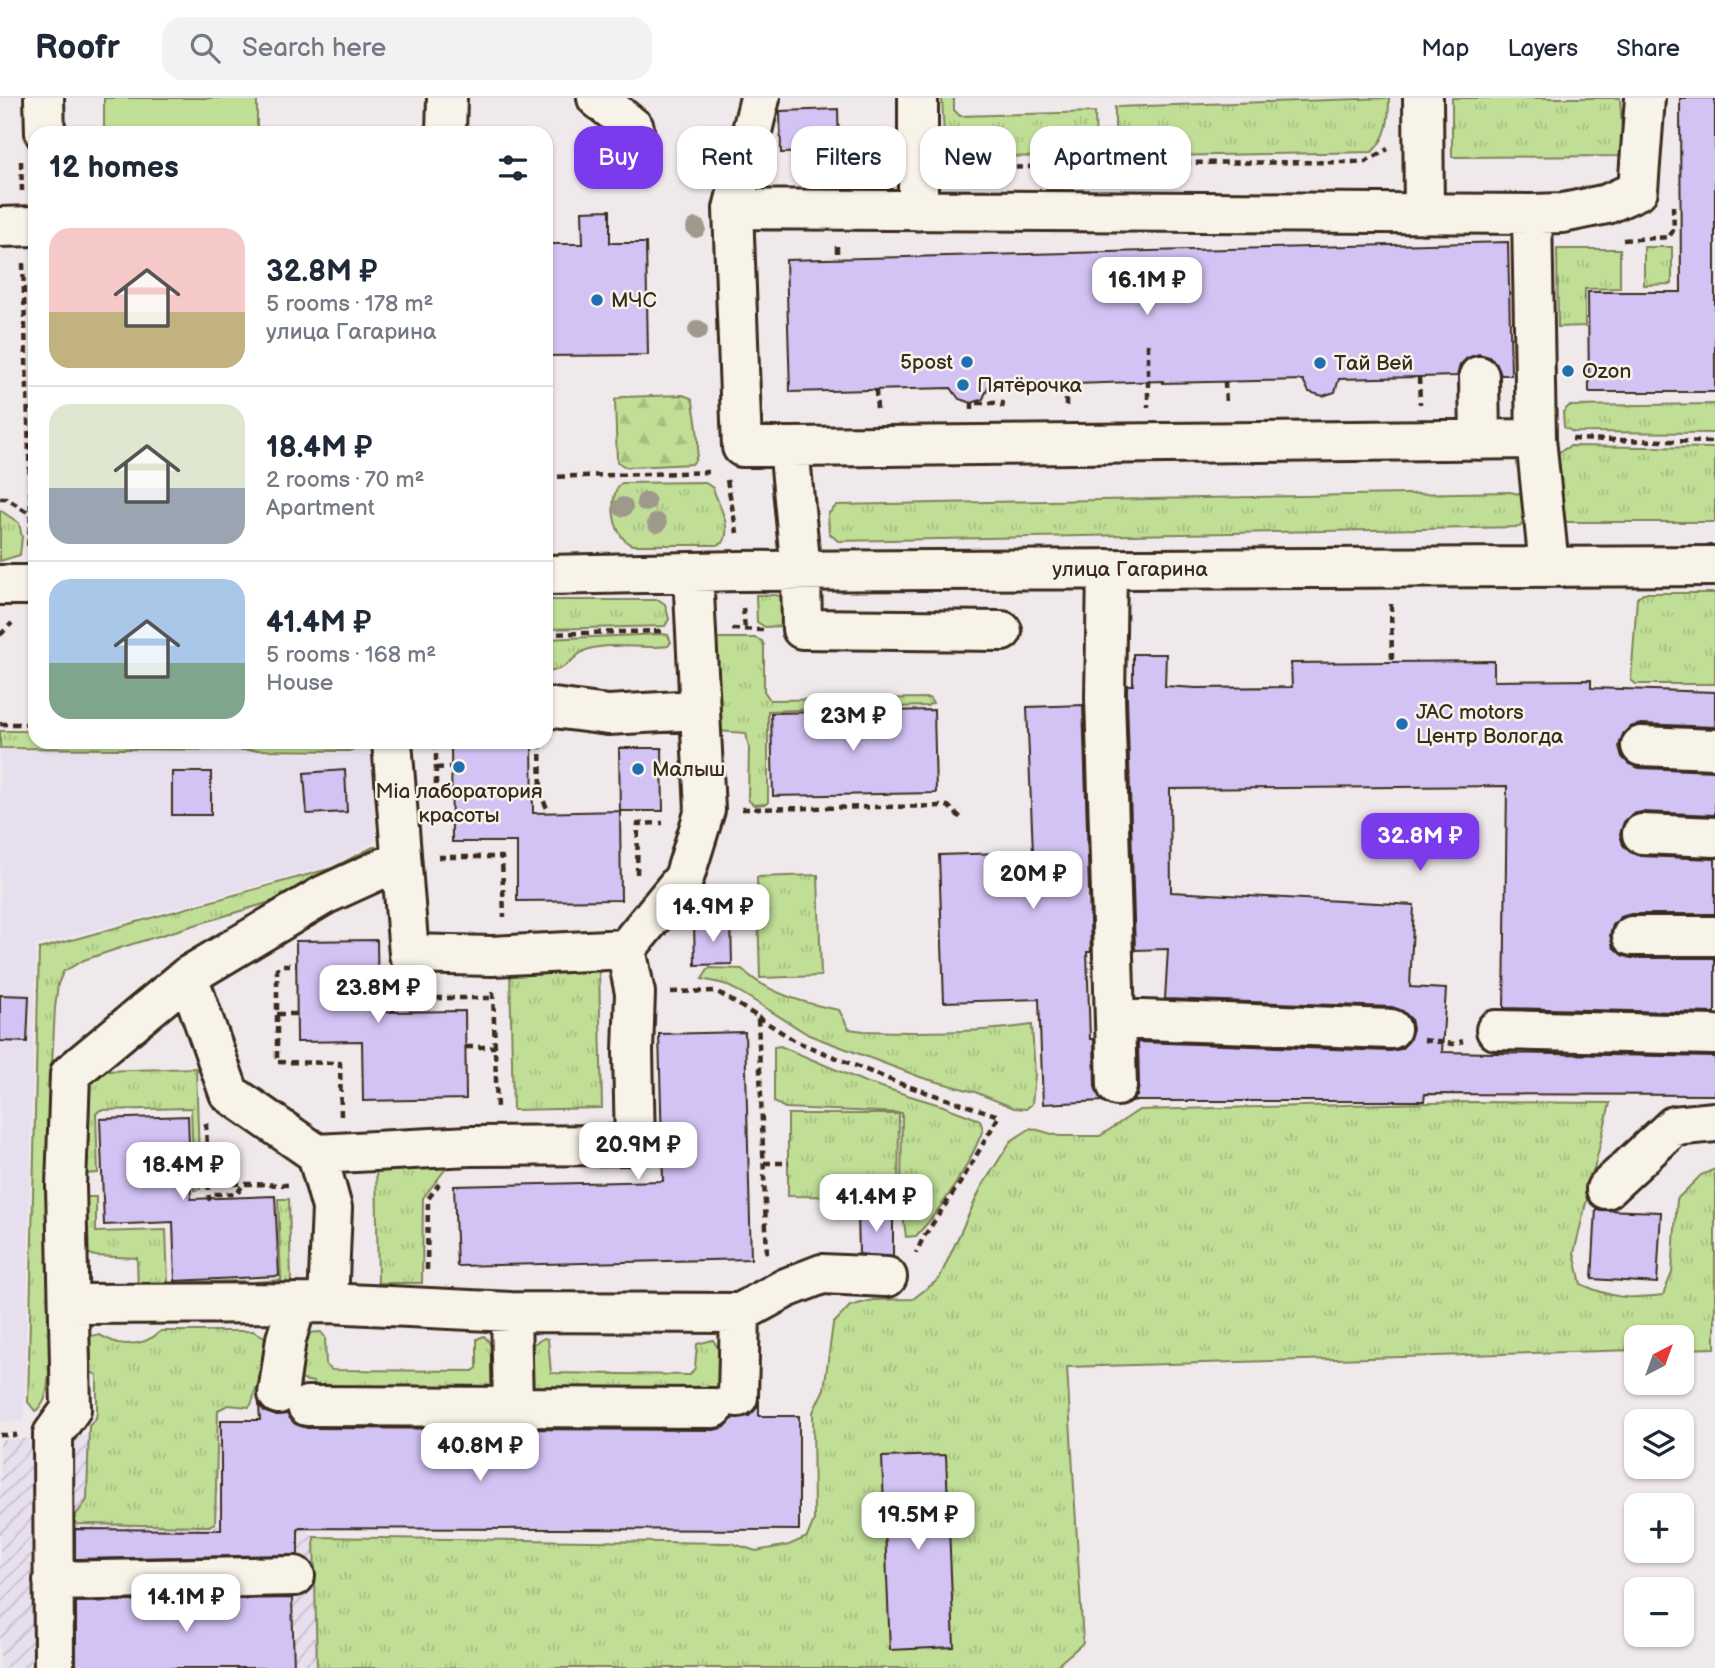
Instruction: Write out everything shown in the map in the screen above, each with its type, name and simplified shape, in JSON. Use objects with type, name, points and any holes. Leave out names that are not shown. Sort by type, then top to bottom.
[{"type":"street","points":[[37,126],[44,98]]},
{"type":"street","points":[[446,126],[447,98]]},
{"type":"street","points":[[597,98],[632,126]]},
{"type":"street","points":[[760,98],[733,209],[742,447],[1549,438]]},
{"type":"street","points":[[918,98],[918,211]]},
{"type":"street","points":[[1423,98],[1424,214]]},
{"type":"street","points":[[733,209],[1563,213],[1607,204],[1638,190],[1645,98]]},
{"type":"street","points":[[1532,214],[1549,438],[1549,567]]},
{"type":"street","points":[[1479,376],[1480,440]]},
{"type":"street","points":[[789,447],[801,571],[802,629],[1002,631]]},
{"type":"street","name":"улица Гагарина","points":[[553,575],[740,571],[1715,566]]},
{"type":"street","points":[[1107,569],[1105,698],[1117,1086]]},
{"type":"street","points":[[393,749],[409,954],[492,956],[626,949],[684,878],[705,810],[693,573]]},
{"type":"street","points":[[553,708],[608,715],[698,710]]},
{"type":"street","points":[[1641,746],[1715,749]]},
{"type":"street","points":[[1642,834],[1715,837]]},
{"type":"street","points":[[54,1668],[53,1434],[71,1409],[66,1186],[70,1074],[188,976],[324,895],[401,860]]},
{"type":"street","points":[[1632,936],[1715,936]]},
{"type":"street","points":[[188,976],[229,1093],[329,1153],[470,1146],[635,1145],[635,993],[626,949]]},
{"type":"street","points":[[1115,1019],[1391,1029]]},
{"type":"street","points":[[1496,1030],[1715,1035]]},
{"type":"street","points":[[1606,1189],[1674,1126],[1715,1122]]},
{"type":"street","points":[[329,1153],[332,1208],[312,1303],[286,1339],[292,1400],[513,1407],[726,1402],[740,1313]]},
{"type":"street","points":[[69,1304],[312,1303],[511,1312],[740,1313],[786,1288],[822,1274],[887,1277]]},
{"type":"street","points":[[511,1312],[513,1407]]},
{"type":"street","points":[[53,1581],[295,1576]]},
{"type":"path","points":[[1016,167],[1126,163],[1365,162],[1391,148]]},
{"type":"path","points":[[28,172],[19,227],[28,413]]},
{"type":"path","points":[[1621,240],[1669,237],[1674,229],[1673,203]]},
{"type":"path","points":[[1148,344],[1149,418]]},
{"type":"path","points":[[1419,377],[1419,398]]},
{"type":"path","points":[[1225,382],[1226,399]]},
{"type":"path","points":[[1066,386],[1066,403]]},
{"type":"path","points":[[876,390],[877,409]]},
{"type":"path","points":[[1549,438],[1715,442]]},
{"type":"path","points":[[553,477],[725,472],[738,544],[745,629]]},
{"type":"path","points":[[0,498],[6,498],[28,513]]},
{"type":"path","points":[[0,635],[28,607],[21,585],[28,549]]},
{"type":"path","points":[[1391,593],[1392,662]]},
{"type":"path","points":[[0,724],[28,724]]},
{"type":"path","points":[[436,749],[436,793]]},
{"type":"path","points":[[540,749],[541,796],[549,812]]},
{"type":"path","points":[[436,768],[451,767]]},
{"type":"path","points":[[637,887],[638,824],[673,823],[705,810],[948,806],[961,818]]},
{"type":"path","points":[[437,844],[437,857],[502,857],[503,917],[516,916]]},
{"type":"path","points":[[427,1281],[428,1199],[497,1115],[492,956]]},
{"type":"path","points":[[277,965],[277,1062],[340,1063],[329,1153]]},
{"type":"path","points":[[387,974],[388,998],[494,998]]},
{"type":"path","points":[[635,993],[716,990],[795,1041],[898,1083],[999,1116],[962,1180],[923,1238],[906,1275],[887,1277]]},
{"type":"path","points":[[393,1012],[395,998]]},
{"type":"path","points":[[277,1014],[297,1014]]},
{"type":"path","points":[[758,1017],[767,1265]]},
{"type":"path","points":[[1391,1029],[1400,1036],[1453,1044],[1496,1030]]},
{"type":"path","points":[[466,1047],[495,1046]]},
{"type":"path","points":[[764,1163],[789,1163]]},
{"type":"path","points":[[244,1184],[237,1194],[213,1194],[209,1199],[209,1187],[244,1184],[286,1185],[292,1188]]},
{"type":"shaded area","points":[[0,750],[371,754],[376,841],[331,865],[36,946],[24,1421],[0,1421]]},
{"type":"shaded area","points":[[225,1378],[219,1417],[218,1529],[306,1529],[314,1537],[317,1668],[0,1668],[0,1440],[126,1434]]},
{"type":"green space","points":[[104,98],[257,98],[257,126],[104,126]]},
{"type":"green space","points":[[942,98],[954,98],[954,110],[960,116],[1095,112],[1095,126],[1030,126],[1030,157],[1016,156],[1016,126],[943,126]]},
{"type":"green space","points":[[1389,98],[1386,127],[1372,152],[1191,156],[1191,126],[1115,126],[1115,107]]},
{"type":"green space","points":[[1452,98],[1620,98],[1624,156],[1452,157]]},
{"type":"green space","points":[[1644,247],[1672,247],[1672,284],[1644,285]]},
{"type":"green space","points":[[1557,249],[1620,249],[1620,288],[1585,289],[1585,326],[1558,327]]},
{"type":"green space","points":[[683,395],[691,398],[693,402],[697,426],[698,452],[692,464],[626,467],[617,462],[615,400],[622,397]]},
{"type":"green space","points":[[1715,404],[1715,433],[1573,432],[1564,427],[1563,412],[1569,406]]},
{"type":"green space","points":[[1570,446],[1715,448],[1715,522],[1567,522],[1558,514],[1556,458],[1559,452]]},
{"type":"green space","points":[[704,482],[713,488],[724,516],[726,536],[723,543],[632,545],[620,534],[613,505],[617,488],[622,483]]},
{"type":"green space","points":[[1510,492],[1519,494],[1528,501],[1527,522],[1519,527],[838,541],[829,533],[828,514],[837,505]]},
{"type":"green space","points":[[0,510],[19,523],[22,537],[20,555],[0,561]]},
{"type":"green space","points":[[1643,593],[1715,593],[1715,684],[1636,684],[1631,680],[1637,598]]},
{"type":"green space","points":[[756,595],[785,598],[783,626],[765,627],[757,622]]},
{"type":"green space","points":[[553,600],[659,600],[665,604],[669,619],[665,626],[553,629]]},
{"type":"green space","points":[[662,634],[668,635],[671,642],[668,646],[609,646],[589,649],[553,671],[553,639]]},
{"type":"green space","points":[[755,638],[762,641],[764,691],[770,700],[929,698],[933,703],[927,706],[768,711],[768,802],[754,805],[748,797],[749,748],[746,733],[717,731],[714,640]]},
{"type":"green space","points":[[0,731],[28,731],[28,748],[0,748]]},
{"type":"green space","points":[[116,749],[354,749],[349,751]]},
{"type":"green space","points":[[373,847],[380,847],[381,852],[316,888],[126,946],[84,960],[63,972],[58,984],[55,1008],[52,1065],[49,1375],[44,1400],[35,1411],[28,1402],[39,949],[332,868]]},
{"type":"green space","points":[[818,875],[821,976],[760,978],[757,877]]},
{"type":"green space","points":[[599,968],[602,1108],[513,1110],[510,970]]},
{"type":"green space","points":[[709,968],[742,969],[775,991],[800,1001],[839,1010],[849,1029],[948,1032],[1032,1025],[1035,1075],[1032,1104],[1026,1109],[1014,1108],[975,1092],[923,1078],[809,1035],[740,992],[724,984],[702,979]]},
{"type":"green space","points":[[780,1046],[865,1082],[980,1120],[983,1130],[970,1159],[946,1199],[916,1236],[906,1237],[901,1200],[902,1113],[785,1108],[774,1102],[774,1047]]},
{"type":"green space","points":[[196,1068],[200,1189],[194,1190],[191,1108],[100,1110],[96,1114],[98,1173],[83,1174],[85,1084],[101,1071]]},
{"type":"green space","points":[[1473,1102],[1610,1103],[1574,1253],[1581,1284],[1612,1295],[1663,1295],[1672,1273],[1677,1199],[1701,1175],[1715,1169],[1715,1348],[1694,1349],[1694,1325],[1624,1325],[1624,1350],[1067,1367],[1083,1643],[1054,1668],[317,1668],[314,1537],[731,1543],[756,1551],[789,1545],[807,1537],[814,1520],[813,1412],[824,1389],[833,1324],[850,1306],[873,1300],[913,1299],[939,1279],[981,1188],[1011,1141],[1031,1128],[1059,1136],[1100,1136],[1139,1110]]},
{"type":"green space","points":[[788,1114],[899,1114],[898,1197],[788,1196]]},
{"type":"green space","points":[[455,1157],[423,1198],[422,1283],[378,1283],[376,1161]]},
{"type":"green space","points":[[81,1197],[96,1197],[96,1232],[166,1230],[168,1283],[243,1281],[243,1294],[138,1291],[137,1258],[95,1256],[85,1252]]},
{"type":"green space","points":[[278,1199],[289,1199],[291,1283],[287,1289],[255,1294],[255,1282],[281,1280]]},
{"type":"green space","points":[[161,1331],[253,1331],[267,1338],[266,1384],[257,1387],[249,1407],[228,1405],[218,1410],[215,1523],[209,1526],[77,1524],[76,1515],[87,1500],[89,1426],[96,1418],[97,1412],[97,1375],[89,1371],[86,1339],[99,1335],[118,1343],[130,1344],[152,1338]]},
{"type":"green space","points":[[321,1332],[325,1337],[326,1365],[332,1370],[473,1371],[477,1368],[477,1339],[484,1336],[494,1355],[495,1379],[491,1392],[319,1388],[313,1382],[297,1379],[305,1333]]},
{"type":"green space","points":[[544,1338],[548,1339],[551,1373],[690,1375],[695,1368],[697,1344],[713,1340],[722,1354],[722,1387],[714,1391],[540,1399],[527,1381],[530,1346]]},
{"type":"building","points":[[1680,98],[1715,98],[1715,392],[1589,392],[1588,292],[1681,292]]},
{"type":"building","points":[[838,109],[838,126],[791,126],[791,153],[781,153],[780,111]]},
{"type":"building","name":"МЧС","points":[[610,210],[610,243],[646,243],[648,355],[553,356],[553,244],[583,244],[582,211]]},
{"type":"building","points":[[1508,242],[1511,375],[1501,375],[1497,364],[1489,357],[1479,354],[1467,358],[1460,365],[1457,376],[1339,379],[1335,392],[1323,396],[1309,392],[1303,380],[1163,381],[988,387],[983,399],[972,403],[959,399],[951,388],[790,392],[786,260]]},
{"type":"building","points":[[1133,654],[1166,654],[1165,686],[1292,687],[1291,663],[1494,661],[1494,681],[1591,680],[1591,688],[1715,692],[1715,727],[1641,724],[1630,727],[1623,734],[1619,746],[1622,757],[1639,768],[1715,771],[1715,815],[1642,812],[1632,814],[1624,822],[1620,834],[1623,845],[1640,856],[1715,859],[1715,914],[1631,914],[1621,917],[1613,925],[1610,935],[1613,947],[1622,955],[1631,958],[1715,958],[1715,1013],[1504,1008],[1507,786],[1170,789],[1171,892],[1414,905],[1410,987],[1446,989],[1442,1052],[1715,1057],[1715,1095],[1425,1094],[1424,1101],[1132,1101],[1137,1096],[1139,1085],[1138,1042],[1390,1051],[1401,1049],[1409,1041],[1413,1029],[1411,1019],[1403,1011],[1392,1007],[1165,999],[1168,949],[1135,950],[1127,698],[1127,685],[1133,685]]},
{"type":"building","points":[[1083,705],[1091,952],[1087,952],[1090,1039],[1094,1039],[1095,1087],[1102,1101],[1043,1104],[1039,999],[944,1002],[939,855],[1033,852],[1027,707]]},
{"type":"building","points":[[934,710],[936,793],[773,796],[771,713]]},
{"type":"building","points":[[619,748],[662,748],[663,811],[620,811]]},
{"type":"building","points":[[451,749],[532,749],[533,813],[620,811],[621,900],[517,901],[517,842],[452,842]]},
{"type":"building","points":[[345,770],[347,812],[307,814],[304,773]]},
{"type":"building","points":[[172,772],[211,772],[211,815],[172,815]]},
{"type":"building","points":[[731,922],[732,964],[695,965],[694,924]]},
{"type":"building","points":[[377,940],[378,1012],[465,1011],[466,1099],[363,1101],[362,1041],[297,1042],[296,941]]},
{"type":"building","points":[[0,995],[29,996],[27,1042],[0,1041]]},
{"type":"building","points":[[745,1032],[751,1259],[457,1266],[454,1186],[663,1181],[659,1034]]},
{"type":"building","points":[[188,1116],[191,1199],[275,1196],[279,1276],[175,1281],[173,1222],[104,1225],[100,1119]]},
{"type":"building","points":[[1596,1208],[1661,1212],[1657,1283],[1592,1279]]},
{"type":"building","points":[[893,1213],[893,1257],[859,1254],[858,1214]]},
{"type":"building","points":[[759,1400],[759,1416],[799,1416],[799,1530],[298,1528],[298,1555],[75,1559],[75,1529],[221,1530],[221,1420],[260,1420],[259,1405],[265,1412],[274,1415],[287,1414],[295,1424],[307,1428],[714,1430],[725,1427],[733,1418],[749,1416],[756,1409]]},
{"type":"building","points":[[946,1455],[954,1647],[890,1650],[882,1457]]},
{"type":"building","points":[[292,1598],[294,1668],[76,1668],[76,1602]]},
{"type":"place","name":"МЧС","points":[[597,300]]},
{"type":"place","name":"5post","points":[[967,362]]},
{"type":"place","name":"Тай Вей","points":[[1320,363]]},
{"type":"place","name":"Ozon","points":[[1568,371]]},
{"type":"place","name":"Пятёрочка","points":[[963,385]]},
{"type":"place","name":"JAC motors Центр Вологда","points":[[1402,724]]},
{"type":"place","name":"Mia лаборатория красоты","points":[[459,767]]},
{"type":"place","name":"Малыш","points":[[638,769]]}]
